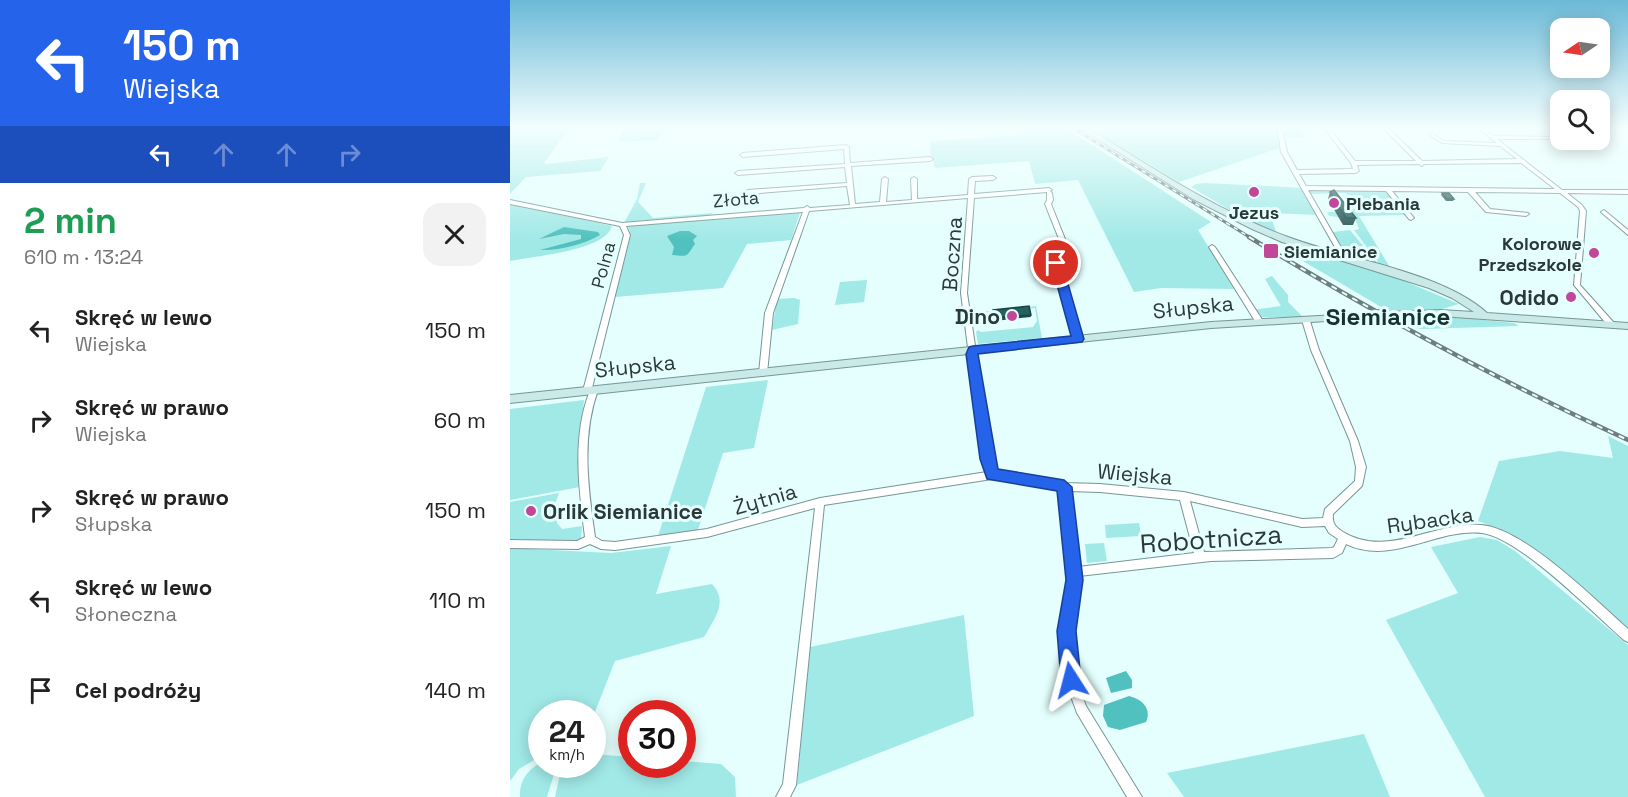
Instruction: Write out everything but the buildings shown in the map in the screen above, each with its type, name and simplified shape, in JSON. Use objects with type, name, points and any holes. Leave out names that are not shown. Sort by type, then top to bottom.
[{"type":"main road","points":[[1146,165],[1241,221],[1295,242],[1442,291],[1476,308],[1485,317]]},
{"type":"main road","name":"Słupska","points":[[510,399],[1259,321],[1431,312],[1628,326]]},
{"type":"street","name":"Złota","points":[[738,173],[845,165]]},
{"type":"street","points":[[848,165],[852,204]]},
{"type":"street","points":[[1292,165],[1306,188],[1338,255]]},
{"type":"street","points":[[1296,172],[1351,173],[1356,171],[1355,165]]},
{"type":"street","points":[[1527,165],[1563,190],[1582,212],[1577,285],[1612,325]]},
{"type":"street","points":[[973,195],[972,179],[993,178]]},
{"type":"street","points":[[883,202],[885,179]]},
{"type":"street","points":[[914,179],[914,200]]},
{"type":"street","name":"Złota","points":[[748,192],[850,184]]},
{"type":"street","points":[[1306,188],[1628,192]]},
{"type":"street","points":[[1388,189],[1411,218]]},
{"type":"street","points":[[1470,190],[1488,211],[1526,214]]},
{"type":"street","name":"Złota","points":[[622,225],[807,207],[1049,191],[1048,204],[1064,244],[1056,263],[1078,339]]},
{"type":"street","name":"Boczna","points":[[973,195],[964,293],[973,350]]},
{"type":"street","name":"Polna","points":[[510,202],[622,225],[627,236],[590,390]]},
{"type":"street","points":[[763,372],[769,313],[807,207]]},
{"type":"street","points":[[1604,212],[1628,233]]},
{"type":"street","points":[[1212,247],[1259,321]]},
{"type":"street","points":[[1306,320],[1315,350],[1354,441],[1361,467],[1359,483],[1328,512],[1328,522],[1344,539]]},
{"type":"street","points":[[973,350],[987,459],[992,475]]},
{"type":"street","points":[[510,544],[578,544],[590,539],[585,436],[590,390]]},
{"type":"street","name":"Wiejska","points":[[992,475],[1014,476],[1064,487],[1184,496],[1302,523],[1328,522]]},
{"type":"street","name":"Żytnia","points":[[590,539],[601,545],[615,546],[688,537],[820,502],[992,475]]},
{"type":"street","points":[[1064,487],[1074,572],[1066,631],[1071,680],[1081,709],[1135,797]]},
{"type":"street","points":[[1184,496],[1200,558]]},
{"type":"street","points":[[783,797],[789,785],[820,502]]},
{"type":"street","name":"Rybacka","points":[[1344,539],[1364,545],[1390,545],[1466,530],[1496,532],[1517,544],[1628,636]]},
{"type":"street","name":"Robotnicza","points":[[1074,572],[1200,558],[1333,553],[1338,550],[1344,539]]},
{"type":"shaded area","points":[[510,165],[604,165],[600,171],[526,177],[510,194]]},
{"type":"shaded area","points":[[934,165],[973,165],[935,168]]},
{"type":"shaded area","points":[[1030,165],[1123,165],[1211,222],[1198,230],[1234,289],[1161,288],[1134,292],[1078,180],[1035,184]]},
{"type":"shaded area","points":[[1151,165],[1228,165],[1179,182]]},
{"type":"shaded area","points":[[640,183],[646,183],[638,202],[653,218],[712,213],[711,216],[623,225],[637,199]]},
{"type":"shaded area","points":[[1205,183],[1305,188],[1321,215],[1270,213],[1276,232],[1250,222],[1191,187]]},
{"type":"shaded area","points":[[1312,189],[1315,193],[1313,189],[1386,190],[1404,215],[1359,216],[1391,269],[1381,266],[1354,230],[1359,229],[1355,219],[1329,216],[1327,212],[1349,212],[1348,209],[1355,209],[1346,193],[1311,194],[1309,191]]},
{"type":"shaded area","points":[[510,203],[612,226],[607,234],[583,247],[510,261]]},
{"type":"shaded area","points":[[801,210],[791,240],[747,244],[723,288],[615,297],[631,235],[628,226]]},
{"type":"shaded area","points":[[564,227],[598,232],[600,235],[571,246],[540,250],[581,239],[581,235],[564,234],[539,239]]},
{"type":"shaded area","points":[[1350,230],[1379,265],[1347,254],[1332,232]]},
{"type":"shaded area","points":[[680,231],[689,231],[697,236],[693,240],[695,244],[687,255],[672,255],[674,247],[667,236]]},
{"type":"shaded area","points":[[1314,250],[1378,270],[1459,304],[1442,309],[1388,311],[1296,257]]},
{"type":"shaded area","points":[[1272,276],[1288,295],[1288,302],[1303,317],[1258,317],[1253,310],[1281,306],[1265,279]]},
{"type":"shaded area","points":[[867,280],[864,302],[835,305],[840,282]]},
{"type":"shaded area","points":[[777,299],[800,300],[798,324],[772,330]]},
{"type":"shaded area","points":[[1036,306],[1042,338],[978,344],[976,332],[978,330],[981,332],[1033,327],[1037,321],[1035,308],[983,314],[977,317],[978,325],[971,323],[969,313]]},
{"type":"shaded area","points":[[1443,316],[1514,323],[1519,326],[1423,329],[1401,326],[1389,318]]},
{"type":"shaded area","points":[[768,380],[754,448],[723,453],[698,530],[658,536],[706,387]]},
{"type":"shaded area","points":[[584,400],[578,460],[580,487],[510,500],[510,409]]},
{"type":"shaded area","points":[[1608,436],[1628,446],[1628,632],[1509,533],[1478,521],[1499,461],[1560,451],[1613,458]]},
{"type":"shaded area","points":[[559,493],[549,521],[558,519],[557,523],[562,529],[582,526],[581,538],[573,542],[510,539],[510,502]]},
{"type":"shaded area","points":[[1139,523],[1141,536],[1106,538],[1105,525]]},
{"type":"shaded area","points":[[1480,537],[1497,540],[1515,551],[1628,645],[1628,797],[1485,797],[1386,620],[1458,593],[1431,547]]},
{"type":"shaded area","points":[[1104,543],[1107,561],[1087,563],[1085,544]]},
{"type":"shaded area","points":[[671,546],[656,594],[712,584],[717,591],[720,604],[715,617],[704,637],[615,661],[600,700],[528,700],[528,764],[519,769],[510,781],[510,548],[611,553]]},
{"type":"shaded area","points":[[964,615],[974,716],[797,785],[810,647]]},
{"type":"shaded area","points":[[1126,671],[1132,680],[1132,688],[1111,693],[1106,678]]},
{"type":"shaded area","points":[[1129,696],[1145,705],[1148,713],[1146,722],[1120,730],[1108,727],[1103,716],[1104,705]]},
{"type":"shaded area","points":[[1364,734],[1390,797],[1184,797],[1167,773]]},
{"type":"shaded area","points":[[606,755],[618,756],[618,778],[696,778],[696,762],[721,764],[735,777],[736,797],[555,797],[559,778],[606,778]]},
{"type":"shaded area","points":[[528,773],[528,778],[553,778],[547,797],[520,797],[525,776]]},
{"type":"railway","points":[[1133,165],[1251,238]]},
{"type":"railway","points":[[1249,237],[1435,344],[1531,394],[1628,440]]},
{"type":"place","name":"Jezus","points":[[1254,192]]},
{"type":"place","name":"Plebania","points":[[1334,203]]},
{"type":"place","name":"Siemianice","points":[[1271,251]]},
{"type":"place","name":"Kolorowe Przedszkole","points":[[1594,253]]},
{"type":"place","name":"Odido","points":[[1571,297]]},
{"type":"place","name":"Dino","points":[[1012,316]]},
{"type":"place","name":"Orlik Siemianice","points":[[531,511]]},
{"type":"district","name":"Siemianice","points":[[1388,316]]},
{"type":"route","points":[[1056,263],[1078,339],[973,350],[972,354],[987,459],[992,475],[1014,476],[1064,487],[1074,572],[1066,631],[1066,650],[1071,680]]}]
